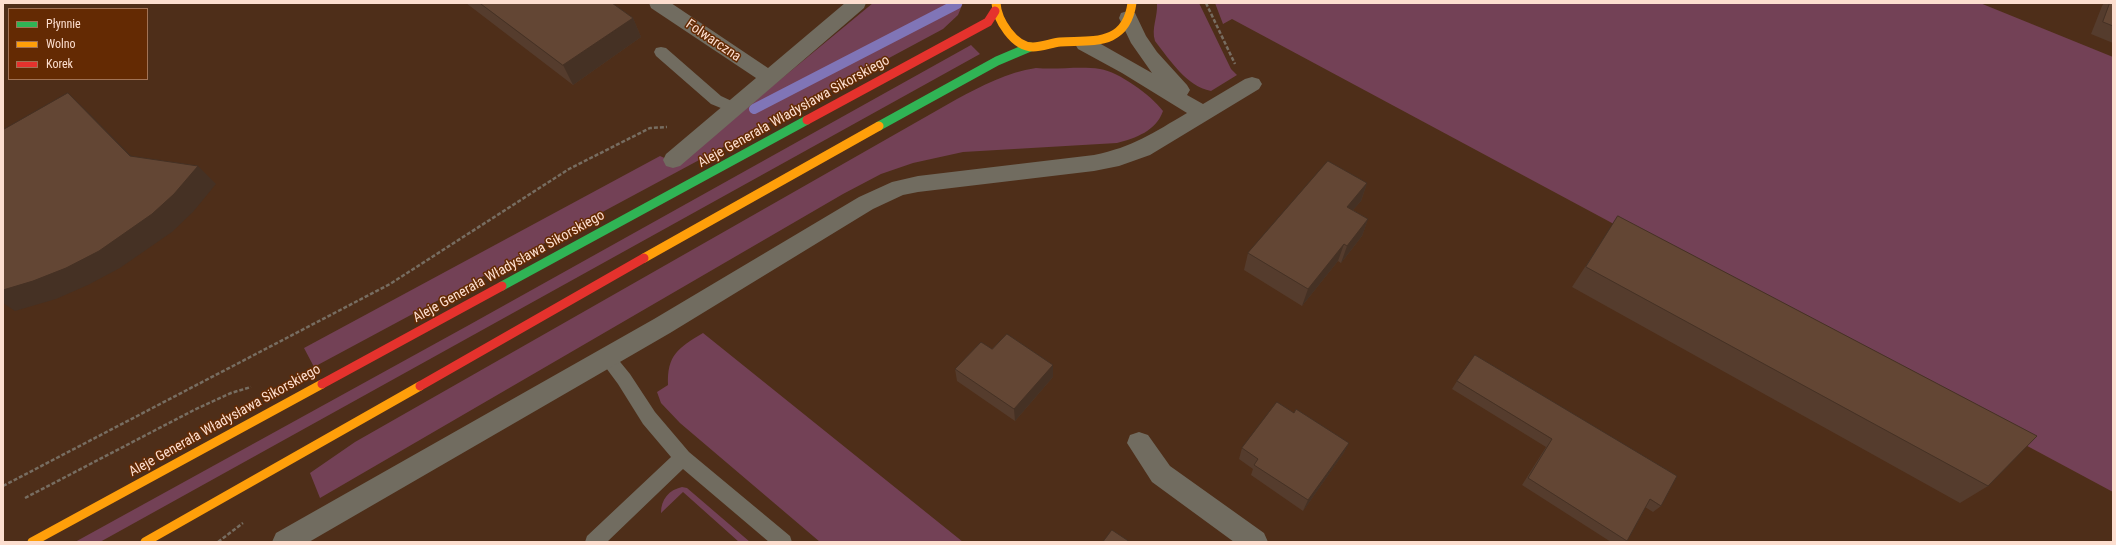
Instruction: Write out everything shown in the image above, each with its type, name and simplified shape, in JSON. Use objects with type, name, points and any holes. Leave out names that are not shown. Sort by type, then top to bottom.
[{"type":"main road","points":[[996,7],[1003,29],[1014,38],[1030,47]]},
{"type":"main road","name":"Aleje Generała Władysława Sikorskiego","points":[[32,542],[988,22],[996,7]]},
{"type":"main road","points":[[145,542],[776,183],[997,60],[1030,47],[1062,42],[1085,44],[1100,43],[1114,36],[1130,11]]},
{"type":"street","name":"Folwarczna","points":[[658,3],[769,77]]},
{"type":"street","points":[[673,160],[857,3]]},
{"type":"street","points":[[1130,11],[1134,35],[1168,78],[1203,114]]},
{"type":"street","points":[[1085,44],[1130,68],[1203,114]]},
{"type":"street","points":[[285,542],[662,326],[866,203],[899,188],[918,184],[1094,163],[1119,158],[1143,149],[1252,84]]},
{"type":"street","points":[[1139,443],[1161,474],[1256,542]]},
{"type":"lane","points":[[661,52],[716,100],[733,108]]},
{"type":"lane","points":[[606,357],[624,379],[649,418],[683,458],[783,542]]},
{"type":"lane","points":[[594,542],[683,458]]},
{"type":"path","points":[[1206,3],[1235,64],[1252,84]]},
{"type":"path","points":[[3,486],[390,284],[568,169],[650,128],[681,127],[700,137]]},
{"type":"path","points":[[25,498],[194,410],[231,393],[255,386]]},
{"type":"path","points":[[218,542],[245,521]]},
{"type":"shaded area","points":[[873,3],[963,3],[958,15],[943,29],[314,367],[304,348],[660,156],[678,164]]},
{"type":"shaded area","points":[[1157,3],[1199,3],[1231,69],[1237,75],[1211,91],[1194,84],[1186,78],[1155,41],[1154,27],[1157,13]]},
{"type":"shaded area","points":[[1215,3],[1980,3],[2113,57],[2113,492],[1232,19],[1223,24]]},
{"type":"shaded area","points":[[971,45],[980,54],[100,542],[75,542],[469,325]]},
{"type":"shaded area","points":[[1036,68],[1092,68],[1108,71],[1125,79],[1143,91],[1163,111],[1156,124],[1150,129],[1131,139],[1117,143],[963,152],[913,163],[881,174],[843,194],[320,498],[310,473],[355,442],[957,99],[1005,76]]},
{"type":"shaded area","points":[[703,333],[963,542],[820,542],[680,423],[661,403],[657,392],[668,385],[668,375],[672,359],[681,348]]},
{"type":"shaded area","points":[[682,487],[687,488],[750,542],[739,542],[683,492],[661,513],[664,499],[673,490]]},
{"type":"building","points":[[480,3],[612,3],[633,18],[563,65]]},
{"type":"building","points":[[2110,3],[2113,3],[2113,26],[2103,22]]},
{"type":"building","points":[[68,93],[130,156],[198,166],[174,194],[152,214],[99,251],[66,268],[33,281],[3,290],[3,130]]},
{"type":"building","points":[[1328,161],[1367,183],[1347,207],[1368,219],[1347,246],[1344,244],[1308,289],[1248,253]]},
{"type":"building","points":[[1618,216],[2037,436],[1988,486],[1586,267]]},
{"type":"building","points":[[1007,334],[1053,365],[1014,409],[955,369],[981,342],[992,349]]},
{"type":"building","points":[[1475,355],[1677,476],[1661,506],[1650,499],[1627,541],[1528,478],[1552,439],[1457,381]]},
{"type":"building","points":[[1277,402],[1294,413],[1296,409],[1349,443],[1308,500],[1254,465],[1258,459],[1242,448]]},
{"type":"building","points":[[1112,530],[1130,542],[1103,542]]},
{"type":"waterway","points":[[754,109],[957,4]]},
{"type":"traffic: fast","points":[[879,126],[997,61],[1030,47]]},
{"type":"traffic: fast","points":[[502,286],[807,120]]},
{"type":"traffic: slow","points":[[996,3],[998,16],[1006,30],[1026,45],[1032,47],[1058,42],[1086,43],[1101,41],[1108,38],[1125,22],[1130,13],[1132,3]]},
{"type":"traffic: slow","points":[[644,258],[879,126]]},
{"type":"traffic: slow","points":[[32,542],[322,384]]},
{"type":"traffic: slow","points":[[145,542],[420,386]]},
{"type":"traffic: jam","points":[[807,120],[988,22],[995,11]]},
{"type":"traffic: jam","points":[[420,386],[644,258]]},
{"type":"traffic: jam","points":[[322,384],[502,286]]}]
